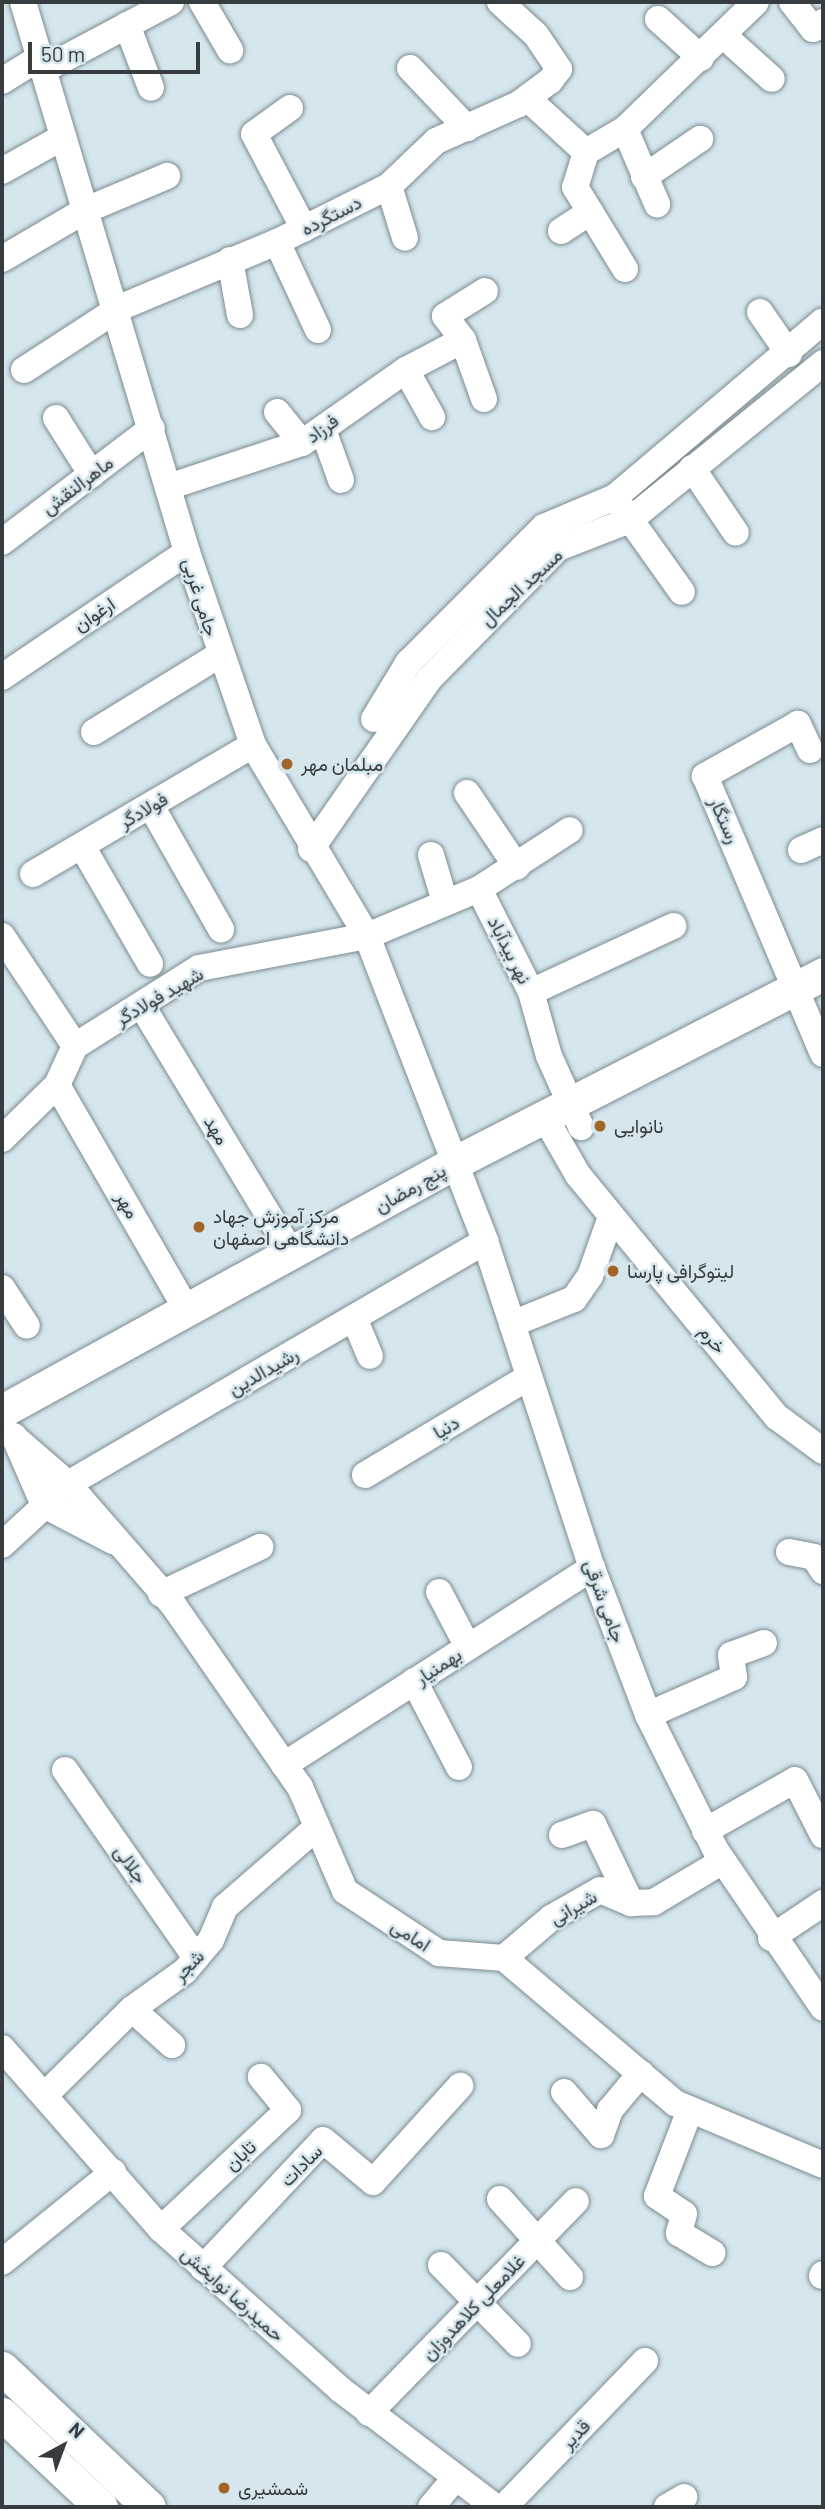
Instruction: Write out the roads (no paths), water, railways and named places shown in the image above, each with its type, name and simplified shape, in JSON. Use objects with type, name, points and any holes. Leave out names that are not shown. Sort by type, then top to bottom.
[{"type":"main road","name":"پنج رمضان","points":[[6,1422],[186,1308],[293,1255],[454,1163],[565,1116],[823,974]]},
{"type":"main road","points":[[2,2368],[149,2507]]},
{"type":"main road","points":[[2,2414],[101,2507]]},
{"type":"street","name":"جامی غربی","points":[[23,2],[63,137],[119,308],[168,487],[219,655],[253,745],[311,849],[367,936],[454,1163]]},
{"type":"street","points":[[2,81],[41,64],[129,16],[172,2]]},
{"type":"street","points":[[202,2],[230,50]]},
{"type":"street","name":"دستگرده","points":[[24,370],[119,308],[277,242],[389,186],[436,141],[527,98],[550,81],[559,69],[536,35],[500,2]]},
{"type":"street","points":[[625,269],[575,187],[586,152],[625,129],[724,36],[756,2]]},
{"type":"street","points":[[792,2],[813,29],[823,22]]},
{"type":"street","points":[[129,16],[151,88]]},
{"type":"street","points":[[658,19],[701,58]]},
{"type":"street","points":[[724,36],[772,79]]},
{"type":"street","points":[[410,68],[467,128]]},
{"type":"street","points":[[527,98],[586,152]]},
{"type":"street","points":[[289,108],[254,134],[304,229]]},
{"type":"street","points":[[625,129],[657,204]]},
{"type":"street","points":[[2,171],[63,137]]},
{"type":"street","points":[[644,177],[700,139]]},
{"type":"street","points":[[2,259],[86,210],[167,176]]},
{"type":"street","points":[[389,186],[405,239]]},
{"type":"street","points":[[561,231],[590,212]]},
{"type":"street","points":[[277,242],[318,330]]},
{"type":"street","points":[[230,260],[240,315]]},
{"type":"street","points":[[484,399],[463,340],[445,316],[485,291]]},
{"type":"street","points":[[760,312],[789,354]]},
{"type":"street","name":"مسجد الجمال","points":[[374,719],[408,663],[498,568],[544,527],[615,497],[789,354],[823,321]]},
{"type":"street","name":"فرزاد","points":[[168,487],[312,436],[406,370],[463,340]]},
{"type":"street","name":"مسجد الجمال","points":[[311,849],[429,679],[474,630],[558,548],[636,528],[699,478],[823,363]]},
{"type":"street","points":[[406,370],[432,417]]},
{"type":"street","points":[[277,412],[312,436],[341,480]]},
{"type":"street","points":[[55,418],[92,475]]},
{"type":"street","name":"ماهرالنقش","points":[[2,542],[152,428]]},
{"type":"street","points":[[699,478],[736,533]]},
{"type":"street","points":[[615,497],[682,592]]},
{"type":"street","name":"ارغوان","points":[[2,677],[187,552]]},
{"type":"street","points":[[93,732],[219,655]]},
{"type":"street","name":"رستگار","points":[[793,990],[705,776],[798,724],[810,750]]},
{"type":"street","name":"فولادگر","points":[[33,874],[253,745]]},
{"type":"street","points":[[467,793],[517,867]]},
{"type":"street","points":[[151,806],[221,929]]},
{"type":"street","points":[[367,936],[479,889],[517,867],[570,830]]},
{"type":"street","points":[[82,846],[150,964]]},
{"type":"street","points":[[431,855],[445,902]]},
{"type":"street","name":"نهر بیدآباد","points":[[479,889],[531,992],[565,1116]]},
{"type":"street","points":[[531,992],[673,926]]},
{"type":"street","points":[[2,936],[81,1042],[64,1092],[2,1139]]},
{"type":"street","name":"شهید فولادگر","points":[[81,1042],[199,968],[367,936]]},
{"type":"street","points":[[793,990],[823,1054]]},
{"type":"street","name":"مهد","points":[[142,1006],[293,1255]]},
{"type":"street","name":"مهر","points":[[64,1092],[186,1308]]},
{"type":"street","name":"خرم","points":[[565,1116],[611,1217],[777,1417],[823,1451]]},
{"type":"street","name":"جامی شرقی","points":[[454,1163],[485,1241],[527,1378],[592,1567],[648,1715],[705,1831],[771,1938],[823,2008]]},
{"type":"street","points":[[512,1324],[574,1298],[590,1276],[611,1217]]},
{"type":"street","name":"رشیدالدین","points":[[2,1545],[68,1484],[485,1241]]},
{"type":"street","points":[[2,1288],[27,1326]]},
{"type":"street","points":[[354,1318],[370,1356]]},
{"type":"street","name":"دنیا","points":[[365,1475],[527,1378]]},
{"type":"street","points":[[6,1422],[44,1505]]},
{"type":"street","name":"امامی","points":[[6,1422],[131,1551],[284,1765],[317,1827],[345,1891],[439,1953],[504,1958]]},
{"type":"street","name":"امامی","points":[[44,1505],[131,1551]]},
{"type":"street","points":[[161,1594],[260,1547]]},
{"type":"street","points":[[789,1552],[814,1557],[823,1571]]},
{"type":"street","name":"بهمنیار","points":[[284,1765],[592,1567]]},
{"type":"street","points":[[439,1592],[468,1647]]},
{"type":"street","points":[[648,1715],[734,1678],[731,1654],[764,1643]]},
{"type":"street","points":[[414,1681],[459,1767]]},
{"type":"street","name":"جلالی","points":[[65,1770],[196,1958]]},
{"type":"street","points":[[705,1831],[795,1780],[823,1835]]},
{"type":"street","points":[[562,1835],[593,1824],[631,1903],[654,1902],[723,1861]]},
{"type":"street","name":"شجر","points":[[46,2094],[132,2009],[196,1958],[225,1907],[317,1827]]},
{"type":"street","name":"شیرانی","points":[[504,1958],[551,1918],[600,1890],[631,1903]]},
{"type":"street","points":[[771,1938],[823,1903]]},
{"type":"street","points":[[504,1958],[641,2073],[690,2110],[823,2165]]},
{"type":"street","points":[[132,2009],[172,2045]]},
{"type":"street","name":"حمیدرضا نوابخش","points":[[2,2048],[46,2094],[161,2230],[369,2413],[454,2480],[495,2507]]},
{"type":"street","points":[[564,2092],[601,2135],[610,2110],[641,2073]]},
{"type":"street","name":"تابان","points":[[161,2230],[288,2110],[261,2077]]},
{"type":"street","name":"سادات","points":[[203,2268],[324,2140],[373,2182],[460,2086]]},
{"type":"street","points":[[690,2110],[657,2196],[684,2214],[679,2233],[712,2253]]},
{"type":"street","points":[[2,2262],[113,2172]]},
{"type":"street","points":[[500,2199],[570,2277]]},
{"type":"street","name":"غلامعلی کلاهدوزان","points":[[369,2413],[576,2201]]},
{"type":"street","points":[[441,2265],[518,2344]]},
{"type":"street","name":"قدیر","points":[[504,2507],[645,2361]]},
{"type":"street","points":[[431,2507],[454,2480]]},
{"type":"place","name":"مبلمان مهر","points":[[287,764]]},
{"type":"place","name":"نانوایی","points":[[600,1126]]},
{"type":"place","name":"مرکز آموزش جهاد دانشگاهی اصفهان","points":[[199,1227]]},
{"type":"place","name":"لیتوگرافی پارسا","points":[[613,1271]]},
{"type":"place","name":"شمشیری","points":[[224,2488]]}]
